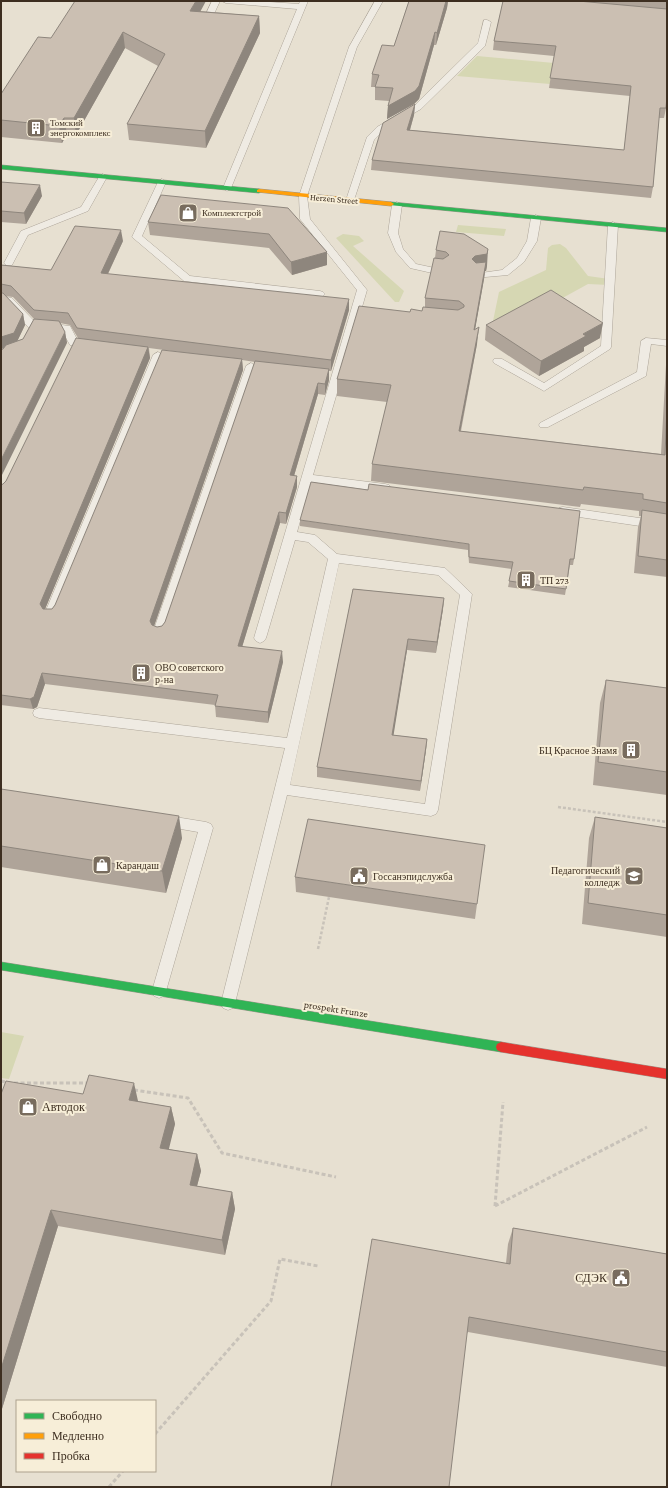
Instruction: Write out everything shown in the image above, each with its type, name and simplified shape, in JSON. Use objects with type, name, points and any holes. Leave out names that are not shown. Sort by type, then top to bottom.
[{"type":"street","name":"Herzen Street","points":[[1,167],[667,230]]},
{"type":"street","name":"prospekt Frunze","points":[[1,966],[667,1074]]},
{"type":"lane","points":[[210,14],[216,1]]},
{"type":"lane","points":[[226,1],[303,4],[227,188]]},
{"type":"lane","points":[[260,638],[308,478],[333,376],[359,313],[362,290],[305,219],[303,196],[353,47],[379,1]]},
{"type":"lane","points":[[350,200],[370,139],[380,129],[418,107],[482,44],[487,22]]},
{"type":"lane","points":[[9,263],[24,233],[85,209],[103,177]]},
{"type":"lane","points":[[162,182],[137,237],[187,279],[320,294]]},
{"type":"lane","points":[[397,204],[393,233],[399,250],[413,266],[441,272]]},
{"type":"lane","points":[[477,276],[505,273],[521,260],[532,240],[536,218]]},
{"type":"lane","points":[[498,360],[544,388],[606,347],[613,225]]},
{"type":"lane","points":[[1,299],[9,300],[32,325],[66,328],[76,345]]},
{"type":"lane","points":[[26,336],[32,325]]},
{"type":"lane","points":[[544,426],[642,374],[646,341],[667,343]]},
{"type":"lane","points":[[50,615],[158,355]]},
{"type":"lane","points":[[159,632],[251,366]]},
{"type":"lane","points":[[308,478],[395,489]]},
{"type":"lane","points":[[553,509],[667,526]]},
{"type":"lane","points":[[282,789],[431,810],[466,594],[441,571],[334,558],[311,538],[290,535]]},
{"type":"lane","points":[[228,1003],[282,789],[334,558]]},
{"type":"lane","points":[[39,713],[292,744]]},
{"type":"lane","points":[[151,819],[206,828],[158,991]]},
{"type":"path","points":[[558,807],[667,822]]},
{"type":"path","points":[[318,949],[329,897]]},
{"type":"path","points":[[1,1081],[12,1083],[91,1083]]},
{"type":"path","points":[[128,1089],[188,1098],[222,1153],[336,1177]]},
{"type":"path","points":[[504,1102],[495,1206],[647,1127]]},
{"type":"path","points":[[156,1433],[271,1300],[280,1259],[318,1266]]},
{"type":"path","points":[[109,1487],[122,1472]]},
{"type":"green space","points":[[477,56],[554,63],[550,84],[457,76]]},
{"type":"green space","points":[[458,225],[506,229],[504,236],[456,232]]},
{"type":"green space","points":[[343,234],[359,236],[364,241],[353,246],[404,291],[399,302],[395,302],[336,238]]},
{"type":"green space","points":[[560,244],[566,248],[588,276],[609,279],[609,285],[588,284],[508,328],[492,326],[499,292],[546,270],[548,248],[552,245]]},
{"type":"green space","points":[[1,1032],[24,1036],[9,1079],[1,1078]]},
{"type":"building","points":[[75,1],[196,1],[190,11],[259,16],[205,131],[127,124],[165,54],[123,32],[74,118],[64,118],[59,126],[1,120],[1,94],[38,37],[51,38]]},
{"type":"building","points":[[409,1],[446,1],[419,86],[415,91],[388,106],[393,88],[375,87],[379,75],[372,74],[382,45],[394,46]]},
{"type":"building","points":[[503,1],[578,1],[667,9],[667,96],[666,108],[660,108],[653,187],[372,160],[383,123],[415,104],[407,130],[624,150],[631,86],[550,78],[556,46],[494,41]]},
{"type":"building","points":[[1,182],[40,185],[24,213],[1,211]]},
{"type":"building","points":[[161,195],[288,208],[327,252],[291,262],[269,234],[148,222]]},
{"type":"building","points":[[75,226],[121,230],[101,273],[349,299],[331,360],[77,328],[68,313],[34,310],[11,286],[1,284],[1,265],[51,270]]},
{"type":"building","points":[[440,231],[464,234],[488,249],[487,254],[475,256],[472,259],[476,263],[486,262],[474,330],[479,327],[459,431],[665,455],[667,407],[667,503],[643,499],[643,494],[584,487],[583,490],[372,464],[391,385],[337,379],[359,306],[410,312],[411,309],[422,311],[423,307],[458,310],[464,307],[464,305],[459,301],[425,298],[434,258],[443,259],[449,255],[446,252],[436,250]]},
{"type":"building","points":[[551,290],[603,323],[583,334],[586,336],[541,361],[486,325]]},
{"type":"building","points":[[1,293],[3,293],[23,314],[14,333],[1,337]]},
{"type":"building","points":[[34,319],[59,321],[65,332],[1,460],[1,350],[6,345],[23,339]]},
{"type":"building","points":[[76,338],[148,347],[40,604],[43,609],[52,609],[55,605],[162,350],[242,359],[150,621],[152,625],[157,627],[162,626],[165,622],[255,361],[329,369],[325,384],[318,383],[290,475],[297,476],[286,513],[279,512],[238,646],[282,651],[268,712],[215,706],[218,695],[42,673],[34,697],[30,699],[1,695],[1,485],[6,481]]},
{"type":"building","points":[[311,482],[368,490],[369,484],[580,511],[574,559],[570,559],[566,589],[509,581],[513,562],[469,557],[469,544],[300,520]]},
{"type":"building","points":[[642,510],[667,514],[667,560],[638,556]]},
{"type":"building","points":[[353,589],[444,598],[437,642],[408,639],[392,735],[427,739],[421,781],[317,767]]},
{"type":"building","name":"БЦ Красное Знамя","points":[[606,680],[667,688],[667,772],[598,762]]},
{"type":"building","points":[[1,789],[179,816],[162,871],[1,846]]},
{"type":"building","points":[[595,817],[667,828],[667,915],[588,903]]},
{"type":"building","points":[[308,819],[485,845],[477,904],[295,877]]},
{"type":"building","points":[[89,1075],[134,1083],[129,1100],[171,1107],[160,1148],[197,1154],[190,1185],[232,1192],[222,1240],[51,1210],[1,1369],[1,1094],[6,1081],[83,1094]]},
{"type":"building","points":[[513,1228],[667,1254],[667,1352],[469,1317],[449,1487],[331,1487],[372,1239],[510,1264]]},
{"type":"traffic: fast","points":[[1,167],[259,191]]},
{"type":"traffic: fast","points":[[391,204],[667,230]]},
{"type":"traffic: fast","points":[[1,966],[501,1047]]},
{"type":"traffic: slow","points":[[259,191],[391,204]]},
{"type":"traffic: jam","points":[[501,1047],[667,1074]]},
{"type":"place","name":"Томский энергокомплекс","points":[[36,128]]},
{"type":"place","name":"Комплектстрой","points":[[188,213]]},
{"type":"place","name":"ТП 273","points":[[526,580]]},
{"type":"place","name":"ОВО советского р-на","points":[[141,673]]},
{"type":"place","name":"БЦ Красное Знамя","points":[[631,750]]},
{"type":"place","name":"Карандаш","points":[[102,865]]},
{"type":"place","name":"Госсанэпидслужба","points":[[359,876]]},
{"type":"place","name":"Педагогический колледж","points":[[634,876]]},
{"type":"place","name":"Автодок","points":[[28,1107]]},
{"type":"place","name":"СДЭК","points":[[621,1278]]}]
